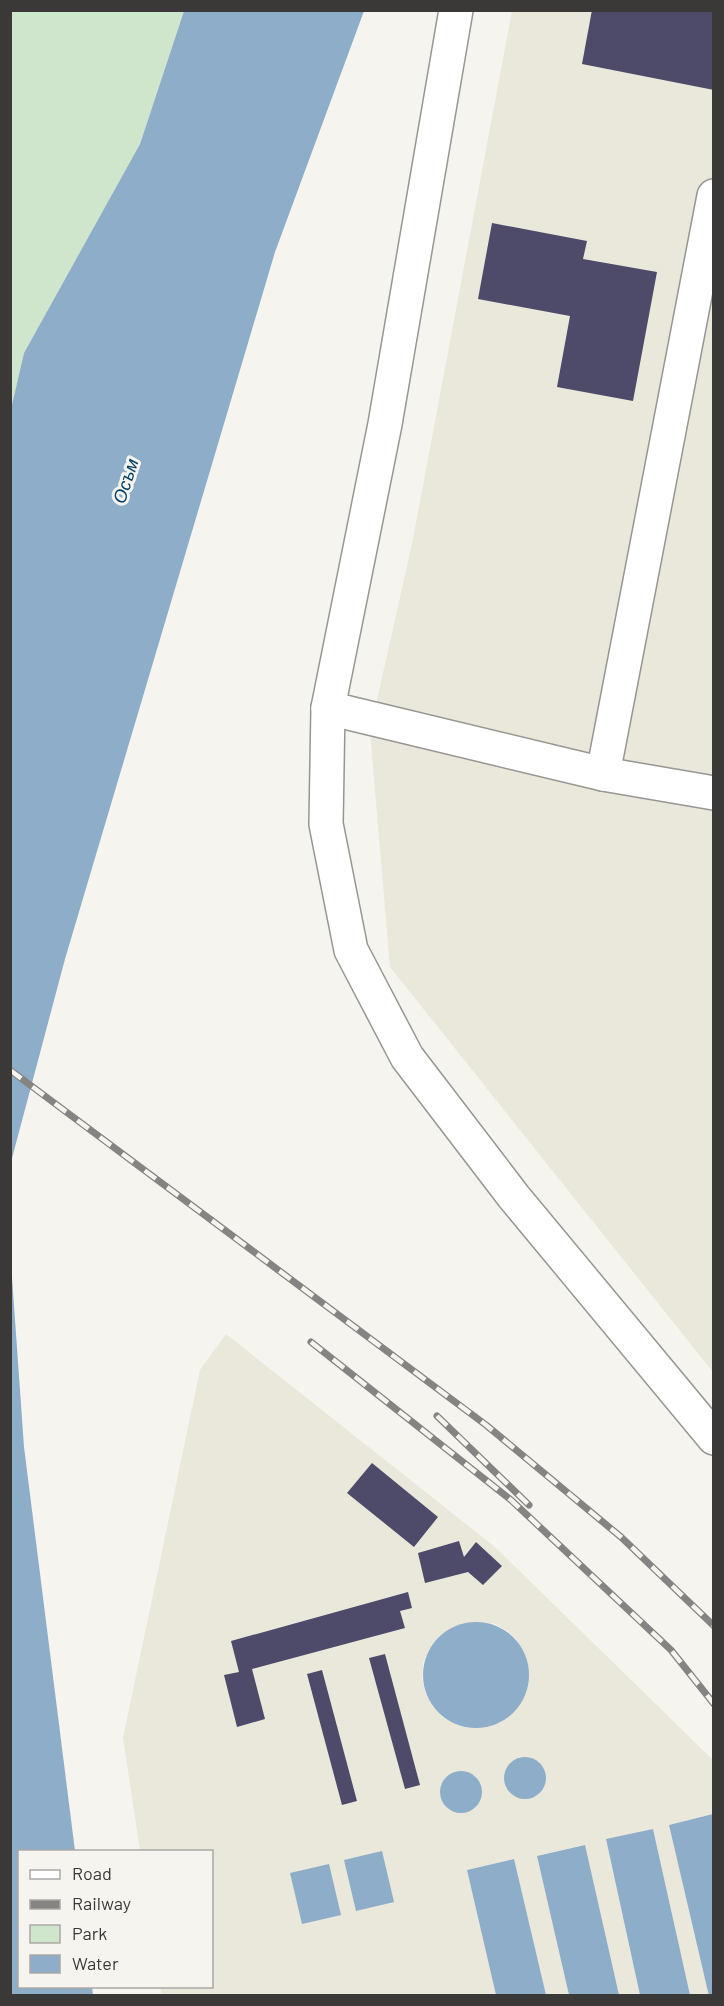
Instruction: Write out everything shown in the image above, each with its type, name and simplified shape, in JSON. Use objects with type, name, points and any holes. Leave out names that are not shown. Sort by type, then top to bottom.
[{"type":"street","points":[[456,10],[385,424],[328,708],[326,824],[351,950],[407,1057],[513,1197],[714,1438]]},
{"type":"street","points":[[603,774],[714,196]]},
{"type":"street","points":[[328,708],[603,774],[714,793]]},
{"type":"shaded area","points":[[512,11],[713,11],[713,1372],[390,967],[370,731],[413,539]]},
{"type":"shaded area","points":[[226,1334],[495,1547],[713,1760],[713,1814],[669,1825],[709,1995],[690,1995],[653,1829],[606,1840],[640,1995],[619,1995],[584,1845],[537,1856],[569,1995],[546,1995],[514,1859],[467,1870],[496,1995],[162,1995],[160,1988],[213,1988],[213,1850],[140,1850],[123,1738],[200,1370]],"holes":[[[493,1623],[506,1630],[517,1640],[444,1718],[433,1707],[422,1679],[423,1663],[429,1649]],[[384,1654],[420,1785],[405,1789],[370,1658]],[[322,1670],[357,1801],[343,1805],[307,1674]],[[474,1775],[480,1783],[482,1794],[443,1802],[440,1794],[442,1785]]]},
{"type":"green space","points":[[11,11],[184,11],[140,144],[24,353],[11,409]]},
{"type":"water","name":"Осъм","points":[[184,11],[364,11],[275,252],[65,959],[11,1162],[11,409],[24,353],[140,144]]},
{"type":"water","points":[[11,1263],[24,1447],[75,1850],[18,1850],[18,1988],[92,1988],[93,1995],[11,1995]]},
{"type":"water","points":[[476,1622],[496,1626],[514,1637],[525,1655],[529,1675],[525,1695],[514,1713],[496,1724],[476,1728],[456,1724],[438,1713],[427,1695],[423,1675],[427,1655],[438,1637],[456,1626]]},
{"type":"water","points":[[525,1757],[540,1763],[546,1778],[540,1793],[525,1799],[510,1793],[504,1778],[510,1763]]},
{"type":"water","points":[[461,1771],[476,1777],[482,1792],[476,1807],[461,1813],[446,1807],[440,1792],[446,1777]]},
{"type":"water","points":[[713,1814],[714,1995],[709,1996],[669,1825]]},
{"type":"water","points":[[653,1829],[690,1995],[640,1995],[606,1839]]},
{"type":"water","points":[[585,1845],[619,1995],[569,1995],[537,1856]]},
{"type":"water","points":[[382,1851],[394,1902],[356,1911],[344,1860]]},
{"type":"water","points":[[514,1859],[546,1995],[496,1995],[467,1870]]},
{"type":"water","points":[[329,1864],[341,1915],[302,1924],[290,1873]]},
{"type":"building","points":[[592,10],[714,10],[714,90],[582,64]]},
{"type":"building","points":[[492,223],[587,241],[583,259],[657,272],[633,401],[557,387],[570,316],[478,299]]},
{"type":"building","points":[[372,1463],[438,1517],[414,1547],[347,1493]]},
{"type":"building","points":[[459,1541],[464,1557],[476,1542],[502,1566],[483,1585],[468,1572],[425,1583],[418,1553]]},
{"type":"building","points":[[408,1592],[412,1608],[400,1611],[405,1628],[252,1669],[265,1719],[237,1727],[224,1675],[239,1672],[231,1641]]},
{"type":"building","points":[[385,1654],[420,1785],[405,1789],[369,1658]]},
{"type":"building","points":[[322,1670],[357,1801],[342,1805],[307,1674]]},
{"type":"railway","points":[[10,1070],[486,1425],[621,1537],[714,1626]]},
{"type":"railway","points":[[311,1342],[511,1500],[671,1650],[714,1704]]},
{"type":"railway","points":[[437,1416],[529,1505]]}]
